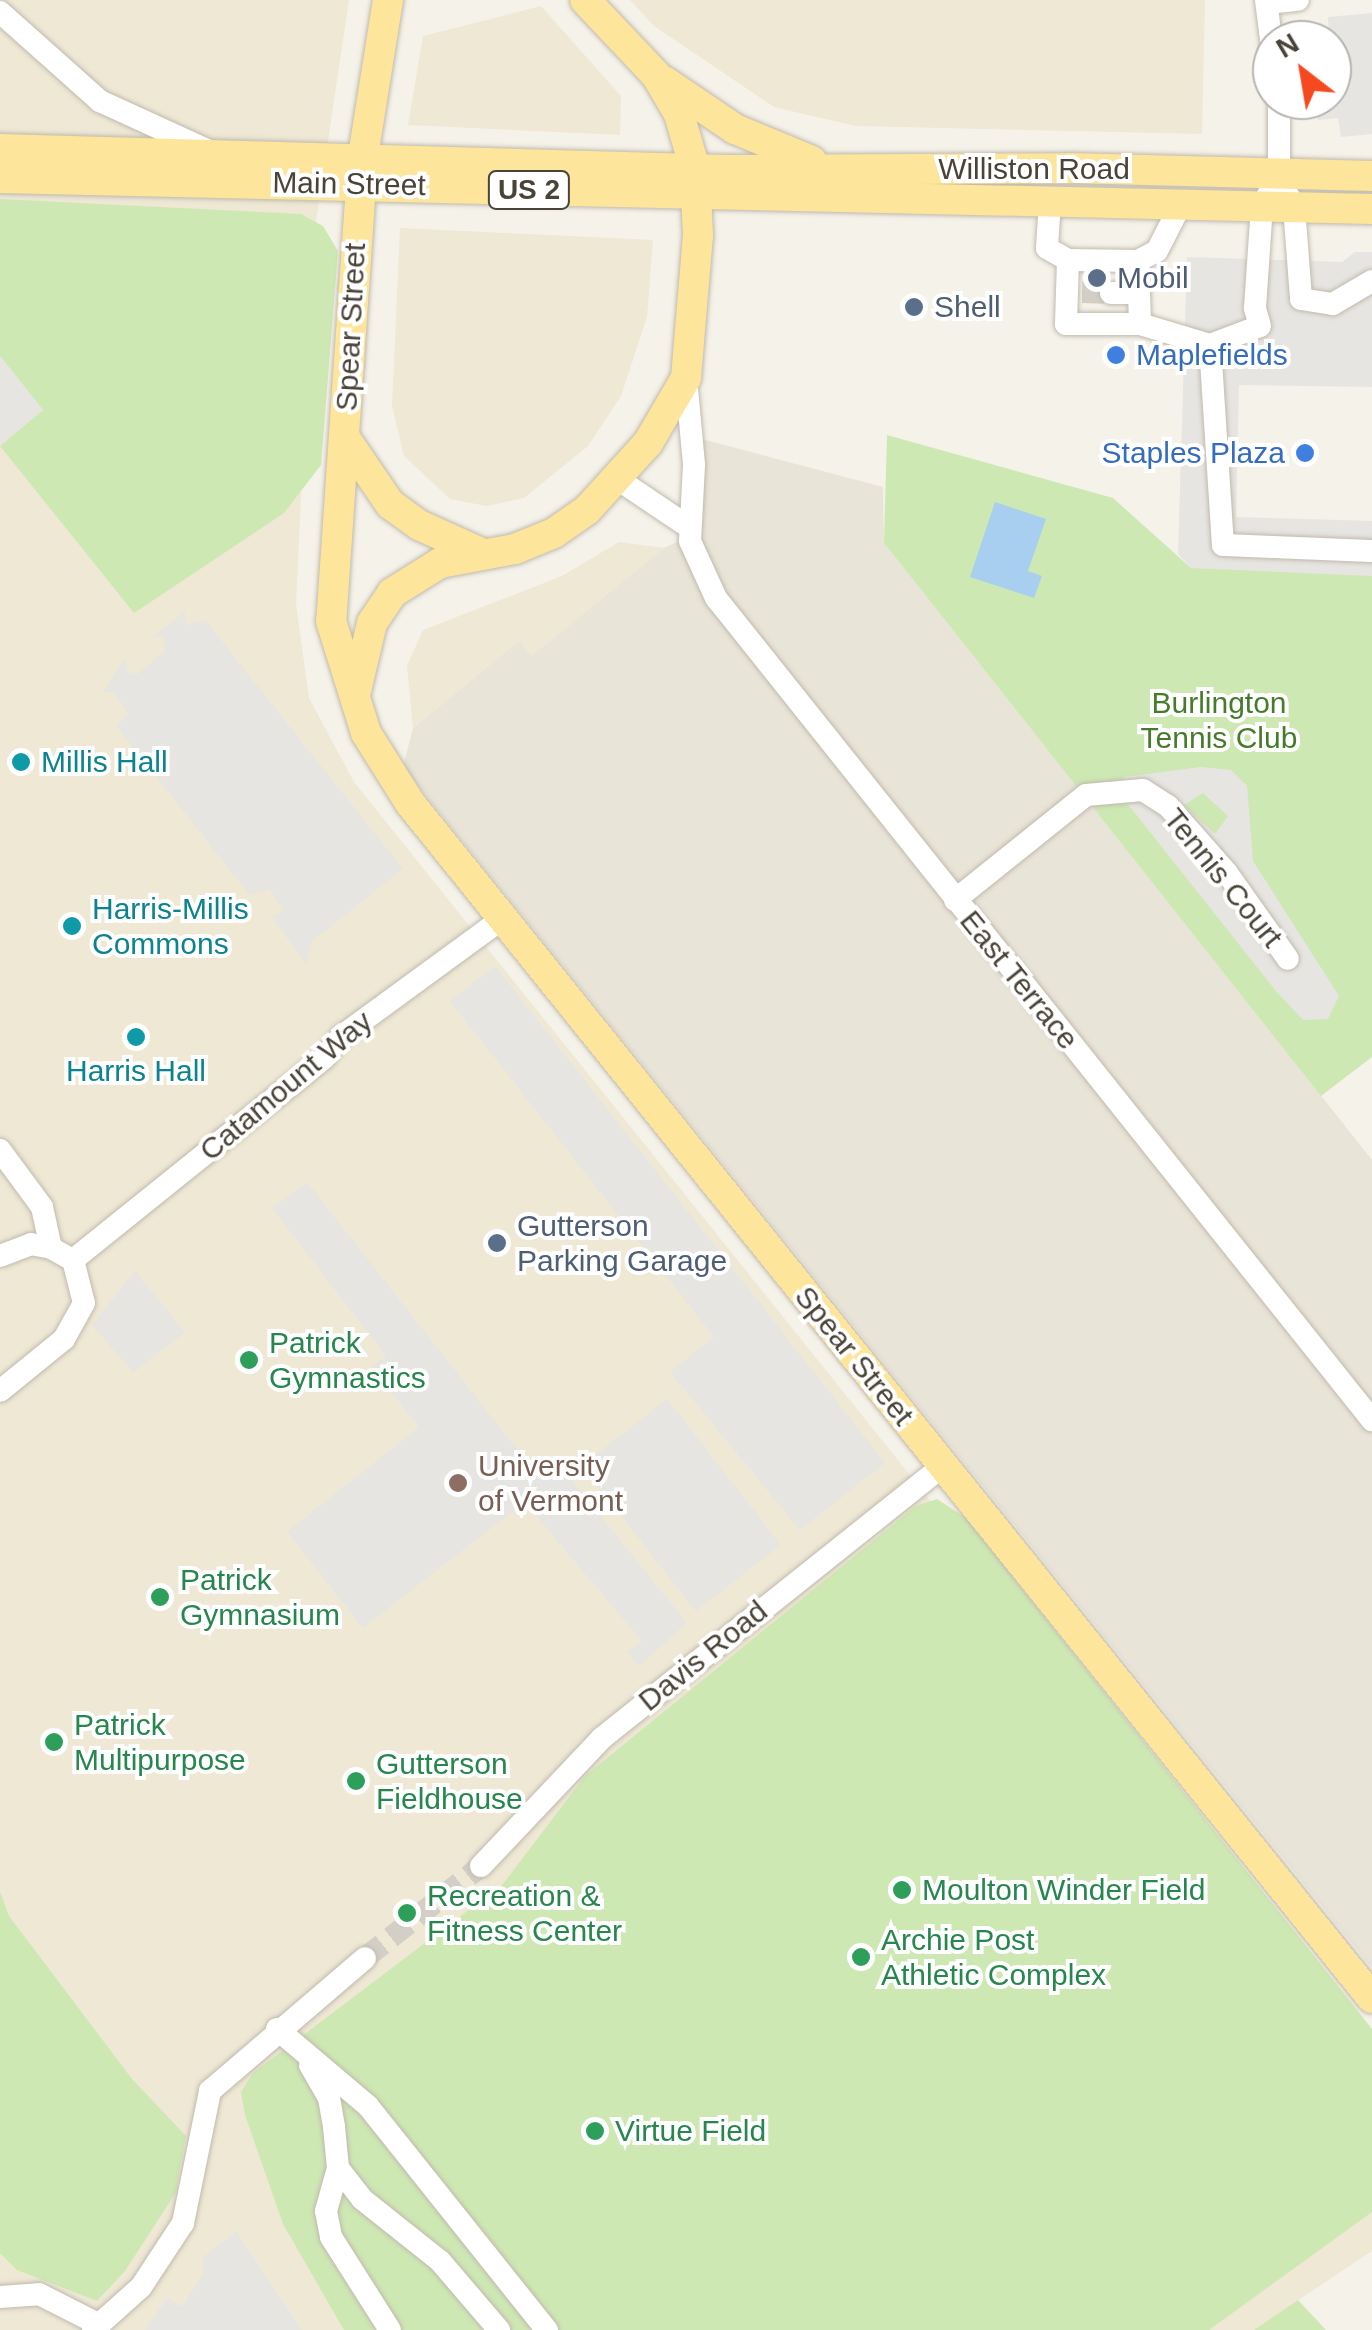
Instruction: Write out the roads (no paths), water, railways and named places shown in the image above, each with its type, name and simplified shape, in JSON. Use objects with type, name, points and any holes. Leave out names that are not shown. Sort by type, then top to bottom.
[{"type":"main road","points":[[354,703],[372,623],[392,592],[423,570],[554,533],[618,480],[686,378],[696,182],[679,114],[656,76],[585,0]]},
{"type":"main road","name":"Spear Street","points":[[390,5],[362,170],[331,621],[354,703],[410,803],[1372,1998]]},
{"type":"main road","points":[[656,76],[750,138],[838,169]]},
{"type":"main road","name":"Main Street","points":[[0,148],[212,152],[362,170]]},
{"type":"main road","name":"Williston Road","points":[[696,182],[838,169],[1372,176]]},
{"type":"main road","name":"Main Street","points":[[0,178],[362,170],[696,182]]},
{"type":"main road","name":"Williston Road","points":[[696,182],[1050,201],[1372,209]]},
{"type":"main road","name":"Spear Street","points":[[345,438],[390,504],[481,553]]},
{"type":"street","points":[[1266,2],[1298,0]]},
{"type":"street","points":[[0,12],[100,101],[212,152]]},
{"type":"street","points":[[1068,260],[1075,292],[1066,324],[1140,324],[1210,345],[1260,326],[1255,308],[1262,206],[1278,174],[1279,120]]},
{"type":"street","points":[[1278,174],[1294,208],[1302,300],[1333,304],[1372,282]]},
{"type":"street","points":[[1050,201],[1047,248],[1068,260],[1138,261],[1158,251],[1182,204]]},
{"type":"street","points":[[1138,261],[1140,324]]},
{"type":"street","points":[[1111,293],[1140,293]]},
{"type":"street","points":[[1210,345],[1224,545],[1372,551]]},
{"type":"street","name":"East Terrace","points":[[686,378],[694,464],[689,528],[704,577],[730,618],[1372,1420]]},
{"type":"street","points":[[618,480],[689,528]]},
{"type":"street","name":"Tennis Court","points":[[955,900],[1086,796],[1143,790],[1168,806],[1215,860],[1288,958]]},
{"type":"street","name":"Catamount Way","points":[[73,1260],[364,1019],[436,962],[503,918]]},
{"type":"street","points":[[0,1150],[42,1207],[52,1248]]},
{"type":"street","points":[[0,1256],[31,1244],[52,1248],[73,1260],[84,1303],[78,1323],[0,1391]]},
{"type":"street","name":"Davis Road","points":[[481,1866],[602,1738],[943,1466]]},
{"type":"street","points":[[0,2297],[39,2294],[96,2327],[141,2286],[183,2223],[210,2091],[277,2029],[364,1958]]},
{"type":"street","points":[[277,2029],[308,2062],[368,2106],[547,2330]]},
{"type":"street","points":[[308,2062],[329,2098],[338,2168],[326,2211],[331,2237],[390,2330]]},
{"type":"street","points":[[338,2168],[362,2198],[440,2261],[499,2330]]},
{"type":"water","points":[[995,502],[1046,519],[1028,571],[1042,576],[1034,598],[970,577]]},
{"type":"tunnel","points":[[1082,292],[1111,293]]},
{"type":"tunnel","points":[[365,1958],[481,1866]]},
{"type":"place","name":"Mobil","points":[[1097,278]]},
{"type":"place","name":"Shell","points":[[914,307]]},
{"type":"place","name":"Maplefields","points":[[1116,355]]},
{"type":"place","name":"Staples Plaza","points":[[1305,453]]},
{"type":"place","name":"Millis Hall","points":[[21,762]]},
{"type":"place","name":"Harris-Millis Commons","points":[[72,926]]},
{"type":"place","name":"Harris Hall","points":[[136,1037]]},
{"type":"place","name":"Gutterson Parking Garage","points":[[497,1243]]},
{"type":"place","name":"Patrick Gymnastics","points":[[249,1360]]},
{"type":"place","name":"University of Vermont","points":[[458,1483]]},
{"type":"place","name":"Patrick Gymnasium","points":[[160,1597]]},
{"type":"place","name":"Patrick Multipurpose","points":[[54,1742]]},
{"type":"place","name":"Gutterson Fieldhouse","points":[[356,1781]]},
{"type":"place","name":"Moulton Winder Field","points":[[902,1890]]},
{"type":"place","name":"Recreation & Fitness Center","points":[[407,1913]]},
{"type":"place","name":"Archie Post Athletic Complex","points":[[861,1957]]},
{"type":"place","name":"Virtue Field","points":[[595,2131]]},
{"type":"park label","name":"Burlington Tennis Club","points":[[1219,720]]}]
